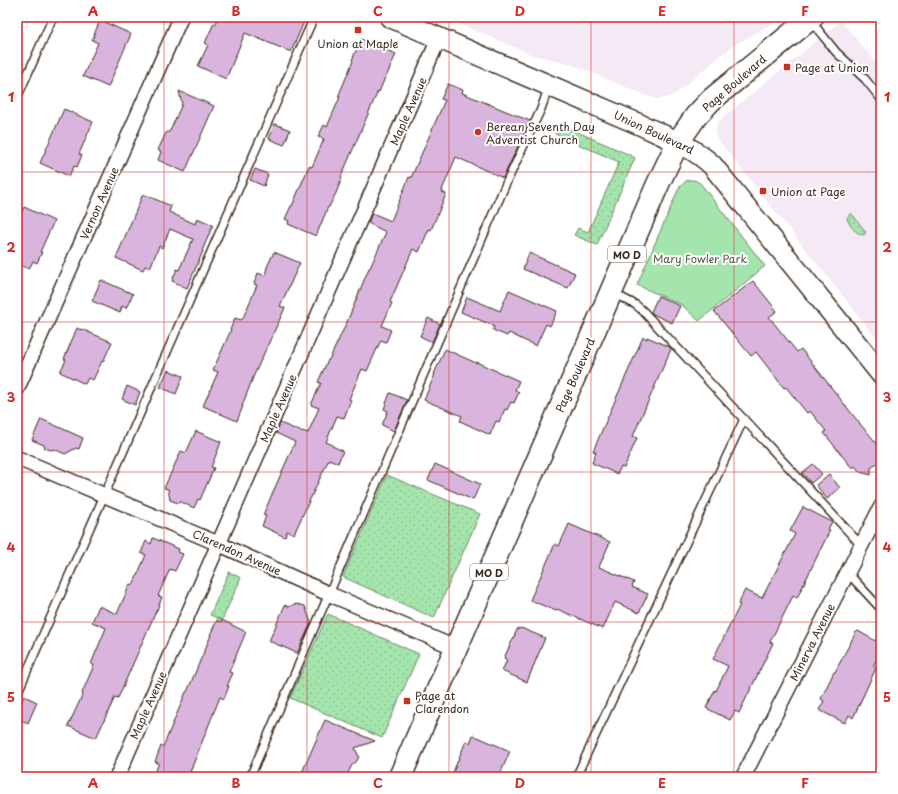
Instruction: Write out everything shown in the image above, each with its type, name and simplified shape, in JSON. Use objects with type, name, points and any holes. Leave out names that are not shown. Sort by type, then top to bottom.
[{"type":"main road","name":"Union Boulevard","points":[[390,17],[678,142],[704,157],[881,374]]},
{"type":"main road","name":"Page Boulevard","points":[[400,777],[664,170],[678,142],[696,116],[711,100],[811,18]]},
{"type":"street","name":"Vernon Avenue","points":[[17,389],[181,17]]},
{"type":"street","name":"Maple Avenue","points":[[117,777],[439,38]]},
{"type":"street","name":"Clarendon Avenue","points":[[17,458],[104,494],[329,594],[456,648]]},
{"type":"street","name":"Minerva Avenue","points":[[744,777],[881,507]]},
{"type":"lane","points":[[17,98],[53,17]]},
{"type":"lane","points":[[17,694],[314,17]]},
{"type":"lane","points":[[811,18],[836,52],[865,79],[881,98]]},
{"type":"lane","points":[[250,777],[504,188],[541,109],[549,86]]},
{"type":"lane","points":[[611,292],[636,305],[643,311],[861,545]]},
{"type":"lane","points":[[576,777],[744,419]]},
{"type":"lane","points":[[847,572],[881,609]]},
{"type":"shaded area","points":[[443,17],[767,17],[773,23],[731,47],[674,95],[657,99],[571,64],[533,55]]},
{"type":"shaded area","points":[[841,21],[881,69],[881,344],[716,137],[715,131],[721,119]]},
{"type":"green space","points":[[559,124],[635,158],[597,245],[574,235],[578,228],[588,232],[619,162],[555,134]]},
{"type":"green space","name":"Mary Fowler Park","points":[[689,180],[694,180],[700,183],[765,266],[699,321],[682,305],[637,285],[679,188]]},
{"type":"green space","points":[[850,214],[852,214],[865,231],[865,234],[863,235],[858,233],[851,226],[847,218]]},
{"type":"green space","points":[[387,475],[480,514],[434,618],[343,577]]},
{"type":"green space","points":[[229,572],[241,578],[222,620],[210,615]]},
{"type":"green space","points":[[328,614],[419,654],[382,738],[290,698]]},
{"type":"building","points":[[218,17],[306,17],[291,52],[245,33],[226,79],[198,66],[208,45],[205,43],[214,23],[216,24]]},
{"type":"building","points":[[100,20],[131,34],[108,87],[83,76],[98,43],[92,40]]},
{"type":"building","points":[[361,39],[396,54],[379,92],[378,91],[341,177],[342,178],[336,193],[328,207],[316,236],[288,224],[289,221],[285,219],[309,166],[312,167],[324,139],[318,137],[324,125],[327,127],[340,97],[338,97]]},
{"type":"building","points":[[448,84],[463,90],[462,93],[530,121],[503,178],[456,157],[442,190],[442,192],[446,194],[431,230],[429,229],[419,252],[413,249],[390,302],[392,303],[382,326],[391,330],[386,342],[381,340],[367,371],[362,369],[349,399],[351,400],[344,418],[337,416],[326,442],[343,451],[338,463],[329,459],[294,534],[287,531],[285,537],[262,526],[266,516],[263,515],[295,442],[276,433],[280,423],[308,433],[319,408],[311,405],[321,383],[318,382],[347,322],[369,268],[386,232],[368,223],[372,213],[391,221],[409,177],[411,178],[445,100],[441,99]]},
{"type":"building","points":[[179,91],[214,106],[185,172],[158,160],[161,152],[158,150],[166,133],[170,131],[182,104]]},
{"type":"building","points":[[64,109],[93,122],[79,154],[82,155],[77,167],[74,166],[69,176],[40,163]]},
{"type":"building","points":[[275,124],[290,130],[284,145],[269,139]]},
{"type":"building","points":[[255,169],[268,174],[264,186],[250,180]]},
{"type":"building","points":[[143,194],[171,206],[169,212],[195,224],[197,218],[213,225],[187,288],[172,281],[177,269],[179,270],[193,239],[170,229],[162,248],[159,246],[150,268],[145,266],[143,270],[116,258]]},
{"type":"building","points":[[24,207],[54,221],[40,252],[42,252],[37,263],[33,261],[29,269],[17,264],[17,223]]},
{"type":"building","points":[[274,252],[300,263],[280,306],[285,308],[254,375],[237,421],[203,406],[218,372],[213,370],[235,318],[241,320],[243,318],[257,285],[254,284],[258,273],[265,276],[267,267]]},
{"type":"building","points":[[529,253],[575,273],[568,288],[523,269]]},
{"type":"building","points":[[101,280],[133,294],[126,308],[122,306],[120,313],[92,301]]},
{"type":"building","points":[[753,281],[777,311],[769,317],[797,352],[801,349],[860,424],[881,448],[881,460],[871,468],[871,475],[860,472],[855,466],[852,468],[824,433],[826,431],[810,411],[807,413],[786,387],[784,388],[756,352],[751,356],[714,311]]},
{"type":"building","points":[[509,290],[557,311],[550,326],[546,324],[536,346],[509,333],[507,336],[493,330],[494,326],[461,312],[467,297],[500,311]]},
{"type":"building","points":[[658,296],[680,306],[672,323],[651,312]]},
{"type":"building","points":[[428,318],[440,324],[432,342],[420,336]]},
{"type":"building","points":[[77,328],[112,342],[93,380],[88,378],[85,384],[60,372],[66,360],[64,359]]},
{"type":"building","points":[[643,337],[647,339],[647,337],[670,347],[671,349],[633,436],[637,438],[624,468],[621,467],[617,474],[592,463],[596,452],[593,451]]},
{"type":"building","points":[[445,349],[519,381],[515,390],[519,392],[514,403],[511,402],[507,410],[505,409],[499,422],[496,421],[490,435],[460,421],[462,416],[424,400]]},
{"type":"building","points":[[168,370],[183,376],[176,394],[160,387]]},
{"type":"building","points":[[127,386],[140,392],[135,405],[122,399]]},
{"type":"building","points":[[390,393],[407,400],[394,431],[382,425],[388,411],[384,409]]},
{"type":"building","points":[[41,419],[83,438],[79,449],[76,448],[65,454],[54,449],[51,450],[45,448],[44,445],[32,440]]},
{"type":"building","points":[[196,431],[221,442],[211,467],[214,468],[200,500],[198,499],[194,508],[181,502],[178,503],[170,500],[168,489],[164,488],[181,451],[186,453]]},
{"type":"building","points":[[435,464],[480,484],[473,500],[428,480]]},
{"type":"building","points":[[813,464],[822,474],[811,483],[802,473]]},
{"type":"building","points":[[829,474],[840,488],[827,499],[816,485]]},
{"type":"building","points":[[803,507],[832,522],[828,529],[830,530],[797,598],[793,596],[770,642],[773,643],[739,713],[735,711],[730,720],[706,708],[728,666],[713,659],[740,605],[738,604],[745,590],[762,598],[795,534],[790,531]]},
{"type":"building","points":[[569,524],[610,542],[599,567],[634,582],[632,587],[648,594],[639,613],[615,602],[603,629],[557,609],[556,611],[530,600],[555,544],[559,546]]},
{"type":"building","points":[[153,538],[179,549],[178,552],[183,554],[175,571],[170,569],[158,596],[162,597],[157,610],[118,698],[115,697],[96,738],[68,726],[83,694],[82,693],[94,665],[91,664],[106,628],[92,622],[99,606],[117,614],[130,584],[133,585],[146,555],[141,553],[146,541],[151,544]]},
{"type":"building","points":[[296,604],[305,606],[311,623],[297,653],[269,641],[285,605],[288,607]]},
{"type":"building","points":[[217,620],[221,622],[222,620],[246,632],[229,672],[233,673],[227,686],[229,686],[224,699],[220,697],[188,777],[153,777],[159,763],[155,762],[161,746],[163,747]]},
{"type":"building","points":[[518,628],[545,638],[527,682],[502,671],[507,660],[504,658]]},
{"type":"building","points":[[858,631],[881,644],[881,651],[873,666],[876,668],[853,718],[849,715],[845,723],[819,710],[824,701],[821,699],[834,672],[856,632]]},
{"type":"building","points":[[24,696],[37,702],[28,723],[17,718],[17,712]]},
{"type":"building","points":[[325,720],[375,741],[355,748],[359,757],[352,765],[346,777],[300,777]]},
{"type":"building","points":[[473,735],[510,751],[499,777],[451,777],[466,741],[470,743]]},
{"type":"place","name":"Union at Maple","points":[[358,30]]},
{"type":"place","name":"Page at Union","points":[[787,67]]},
{"type":"place","name":"Berean Seventh Day Adventist Church","points":[[478,132]]},
{"type":"place","name":"Union at Page","points":[[763,191]]},
{"type":"place","name":"Page at Clarendon","points":[[407,701]]}]
